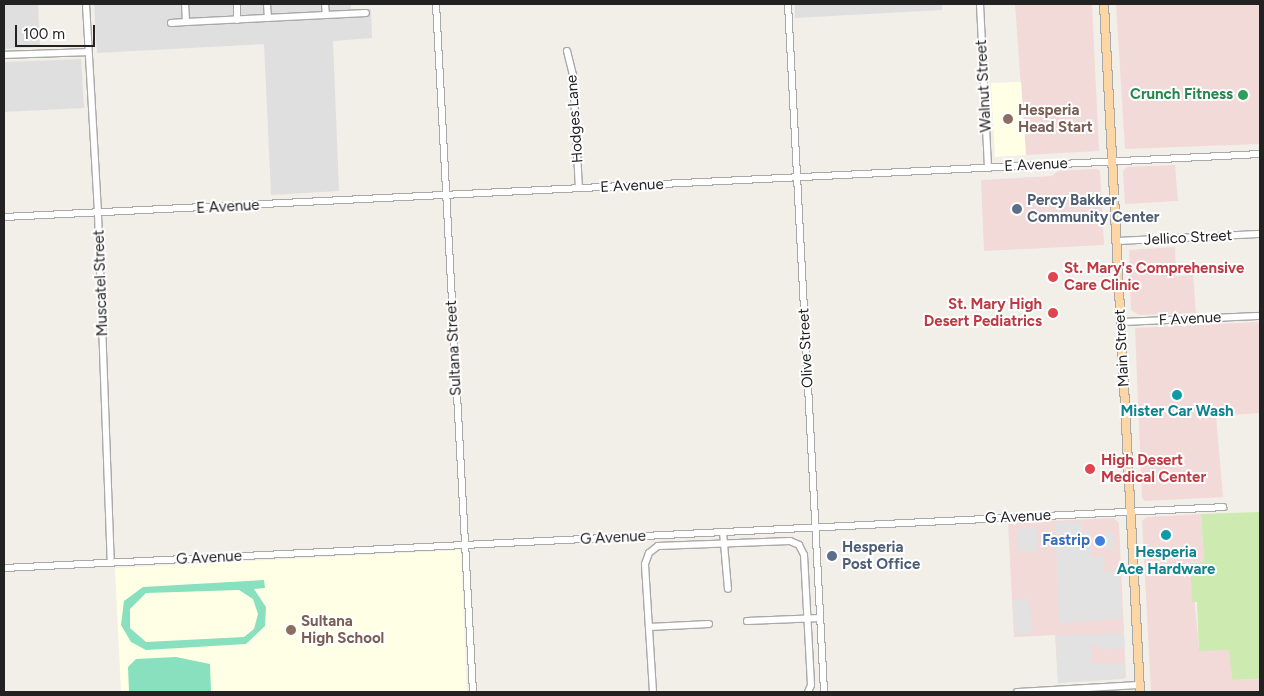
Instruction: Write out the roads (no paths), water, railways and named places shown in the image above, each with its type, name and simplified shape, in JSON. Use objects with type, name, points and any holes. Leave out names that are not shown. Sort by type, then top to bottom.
[{"type":"main road","name":"Main Street","points":[[1104,4],[1140,689]]},
{"type":"street","name":"Muscatel Street","points":[[86,4],[98,214],[111,563]]},
{"type":"street","points":[[185,4],[186,22]]},
{"type":"street","points":[[236,4],[237,20]]},
{"type":"street","points":[[267,4],[268,18]]},
{"type":"street","points":[[325,4],[326,15]]},
{"type":"street","name":"Sultana Street","points":[[436,4],[473,692]]},
{"type":"street","name":"Olive Street","points":[[788,4],[824,692]]},
{"type":"street","name":"Walnut Street","points":[[980,4],[988,167]]},
{"type":"street","points":[[170,23],[366,13]]},
{"type":"street","name":"Hodges Lane","points":[[567,51],[572,75],[579,188]]},
{"type":"street","points":[[4,55],[88,52]]},
{"type":"street","name":"E Avenue","points":[[4,217],[445,197],[796,176],[1260,154]]},
{"type":"street","name":"Jellico Street","points":[[1116,241],[1260,234]]},
{"type":"street","name":"F Avenue","points":[[1120,322],[1260,316]]},
{"type":"street","name":"G Avenue","points":[[4,568],[1223,507]]},
{"type":"street","points":[[723,532],[728,589]]},
{"type":"street","points":[[653,692],[645,564],[649,553],[658,546],[790,541],[799,545],[804,556],[812,685],[808,692]]},
{"type":"street","points":[[747,622],[820,618]]},
{"type":"street","points":[[649,627],[709,624]]},
{"type":"street","points":[[1017,692],[1140,689]]},
{"type":"place","name":"Crunch Fitness","points":[[1243,95]]},
{"type":"place","name":"Hesperia Head Start","points":[[1008,119]]},
{"type":"place","name":"Percy Bakker Community Center","points":[[1017,209]]},
{"type":"place","name":"St. Mary's Comprehensive Care Clinic","points":[[1053,277]]},
{"type":"place","name":"St. Mary High Desert Pediatrics","points":[[1053,313]]},
{"type":"place","name":"Mister Car Wash","points":[[1177,395]]},
{"type":"place","name":"High Desert Medical Center","points":[[1090,469]]},
{"type":"place","name":"Hesperia Ace Hardware","points":[[1166,535]]},
{"type":"place","name":"Fastrip","points":[[1100,541]]},
{"type":"place","name":"Hesperia Post Office","points":[[832,556]]},
{"type":"place","name":"Sultana High School","points":[[291,630]]}]
